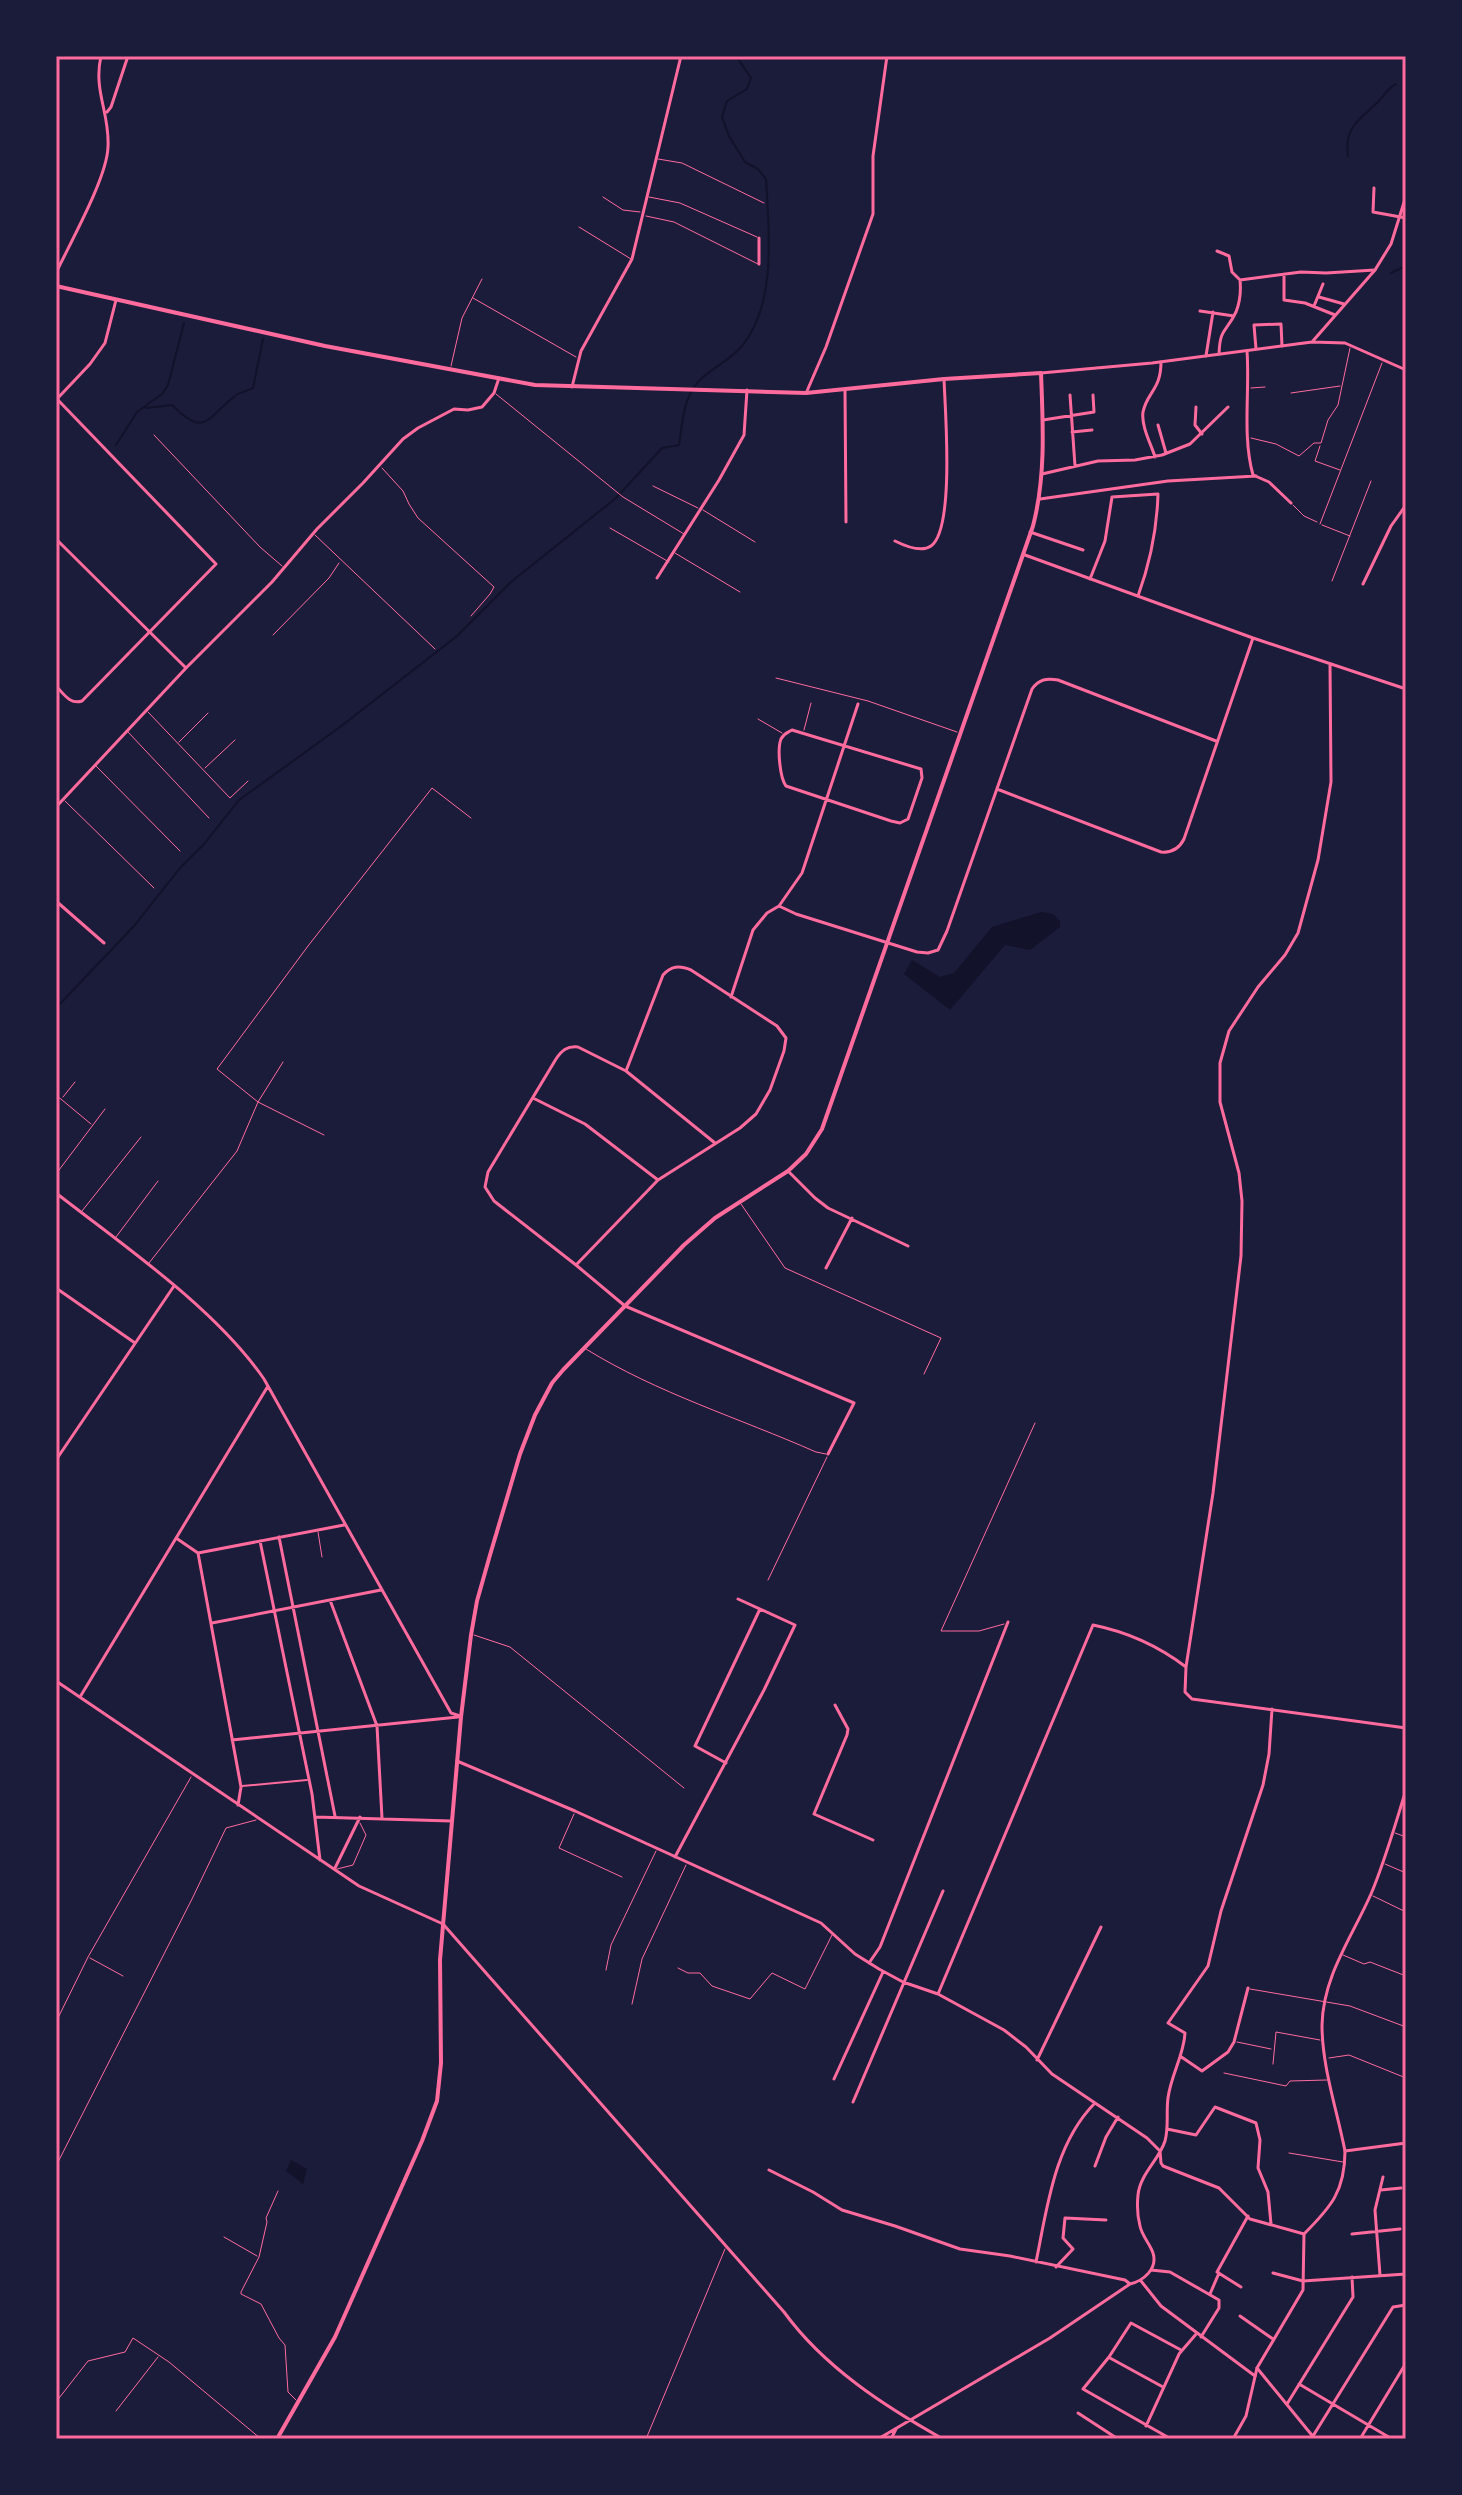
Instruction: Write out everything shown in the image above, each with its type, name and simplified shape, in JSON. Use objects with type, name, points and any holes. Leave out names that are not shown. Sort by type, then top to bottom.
[{"type":"main road","points":[[56,286],[325,346],[535,385],[806,393],[1041,373],[1040,499],[822,1129],[806,1154],[788,1171],[698,1232],[584,1348],[552,1383],[520,1454],[477,1601],[471,1635],[443,1924],[441,2063],[437,2101],[341,2325],[277,2439]]},
{"type":"street","points":[[56,273],[104,169],[108,149],[107,113],[98,89],[101,56]]},
{"type":"street","points":[[107,113],[128,56]]},
{"type":"street","points":[[572,387],[579,358],[632,259],[681,56]]},
{"type":"street","points":[[806,393],[826,347],[873,214],[873,156],[887,56]]},
{"type":"street","points":[[1374,188],[1373,212],[1403,218]]},
{"type":"street","points":[[1312,342],[1375,270],[1403,218],[1406,196]]},
{"type":"street","points":[[759,238],[759,264]]},
{"type":"street","points":[[1217,251],[1229,256],[1232,272],[1240,280],[1239,300],[1234,316],[1224,328],[1219,341],[1219,354]]},
{"type":"street","points":[[1240,280],[1284,274],[1375,270]]},
{"type":"street","points":[[1284,274],[1284,300],[1314,306],[1335,315]]},
{"type":"street","points":[[1314,306],[1323,284]]},
{"type":"street","points":[[1319,297],[1344,304]]},
{"type":"street","points":[[56,686],[74,702],[82,701],[216,564],[57,400],[105,343],[116,300]]},
{"type":"street","points":[[1200,311],[1234,316]]},
{"type":"street","points":[[1206,356],[1213,312]]},
{"type":"street","points":[[1256,350],[1254,325],[1281,324],[1282,346]]},
{"type":"street","points":[[1041,373],[1161,362],[1312,342],[1351,346],[1406,370]]},
{"type":"street","points":[[1247,351],[1251,470],[1253,475],[1269,482],[1291,503]]},
{"type":"street","points":[[1155,457],[1143,408],[1161,376],[1161,362]]},
{"type":"street","points":[[56,807],[403,439],[454,409],[482,407],[494,393],[499,378]]},
{"type":"street","points":[[895,541],[911,547],[929,547],[934,543],[943,520],[947,494],[944,379]]},
{"type":"street","points":[[657,578],[686,535],[744,435],[747,390]]},
{"type":"street","points":[[845,390],[846,522]]},
{"type":"street","points":[[1070,395],[1075,466]]},
{"type":"street","points":[[1043,420],[1094,412],[1093,395]]},
{"type":"street","points":[[1196,407],[1195,425],[1202,434]]},
{"type":"street","points":[[1042,474],[1098,461],[1155,457],[1190,444],[1228,407]]},
{"type":"street","points":[[1158,425],[1166,453]]},
{"type":"street","points":[[1072,432],[1092,430]]},
{"type":"street","points":[[1040,499],[1168,481],[1256,476]]},
{"type":"street","points":[[1090,579],[1105,541],[1112,497],[1158,494],[1158,519],[1147,572],[1138,596]]},
{"type":"street","points":[[1363,584],[1391,526],[1406,505]]},
{"type":"street","points":[[1030,532],[1083,550]]},
{"type":"street","points":[[56,539],[186,668]]},
{"type":"street","points":[[1023,554],[1253,638],[1406,689]]},
{"type":"street","points":[[997,789],[1161,852],[1168,853],[1181,846],[1253,638]]},
{"type":"street","points":[[1330,664],[1331,782],[1314,874],[1298,933],[1229,1031],[1220,1063],[1220,1102],[1239,1173],[1241,1256],[1213,1493],[1186,1667],[1185,1692],[1192,1699],[1406,1728]]},
{"type":"street","points":[[779,906],[886,942],[924,953],[935,952],[941,946],[1032,689],[1046,679],[1058,680],[1216,741]]},
{"type":"street","points":[[731,997],[753,930],[767,913],[779,906],[799,881],[858,704]]},
{"type":"street","points":[[792,730],[804,732],[921,769],[922,778],[908,819],[900,823],[790,789],[783,782],[780,742],[784,734],[792,730]]},
{"type":"street","points":[[56,901],[104,943]]},
{"type":"street","points":[[576,1265],[658,1180],[748,1123],[770,1090],[786,1044],[784,1034],[777,1026],[691,970],[677,967],[663,975],[626,1071]]},
{"type":"street","points":[[715,1143],[626,1071],[584,1050],[570,1047],[559,1055],[488,1172],[485,1187],[494,1201],[625,1306],[854,1403],[828,1454]]},
{"type":"street","points":[[533,1098],[585,1124],[658,1180]]},
{"type":"street","points":[[788,1171],[815,1198],[908,1246]]},
{"type":"street","points":[[56,1193],[174,1286],[240,1347],[268,1386],[451,1713],[461,1717]]},
{"type":"street","points":[[826,1268],[852,1218]]},
{"type":"street","points":[[56,1460],[174,1286]]},
{"type":"street","points":[[56,1288],[135,1343]]},
{"type":"street","points":[[80,1697],[268,1386]]},
{"type":"street","points":[[198,1553],[344,1525]]},
{"type":"street","points":[[279,1537],[335,1816]]},
{"type":"street","points":[[176,1538],[198,1553],[240,1786],[238,1805]]},
{"type":"street","points":[[260,1541],[315,1817],[320,1860]]},
{"type":"street","points":[[211,1623],[381,1590]]},
{"type":"street","points":[[675,1857],[795,1625],[738,1599]]},
{"type":"street","points":[[330,1600],[377,1726],[382,1818]]},
{"type":"street","points":[[726,1763],[695,1746],[760,1609]]},
{"type":"street","points":[[869,1963],[880,1947],[1008,1622]]},
{"type":"street","points":[[938,1994],[1093,1625],[1124,1632],[1169,1654],[1186,1667]]},
{"type":"street","points":[[56,1681],[368,1891],[443,1924],[635,2139],[811,2344],[846,2376],[909,2420],[943,2439]]},
{"type":"street","points":[[835,1705],[848,1729],[847,1735],[814,1814],[873,1840]]},
{"type":"street","points":[[878,2439],[1013,2360],[1130,2284],[1141,2281],[1151,2270],[1154,2255],[1140,2227],[1137,2207],[1140,2183],[1164,2145],[1167,2101],[1173,2073],[1184,2047],[1185,2033],[1168,2023],[1208,1966],[1221,1911],[1263,1785],[1272,1709]]},
{"type":"street","points":[[232,1740],[461,1717]]},
{"type":"street","points":[[457,1761],[818,1921],[855,1954],[883,1972],[938,1994],[1004,2030],[1052,2074],[1139,2132],[1160,2150],[1163,2166],[1219,2188],[1252,2220],[1304,2234]]},
{"type":"street","points":[[240,1786],[308,1780]]},
{"type":"street","points":[[1233,2439],[1246,2416],[1257,2368],[1303,2290],[1304,2234],[1334,2204],[1345,2151],[1326,2058],[1325,2002],[1334,1970],[1370,1895],[1406,1793]]},
{"type":"street","points":[[315,1817],[453,1821]]},
{"type":"street","points":[[334,1869],[359,1819]]},
{"type":"street","points":[[853,2102],[943,1891]]},
{"type":"street","points":[[1037,2060],[1101,1927]]},
{"type":"street","points":[[834,2079],[883,1972]]},
{"type":"street","points":[[1180,2056],[1202,2071],[1228,2052],[1234,2042],[1248,1988]]},
{"type":"street","points":[[1036,2262],[1063,2153],[1072,2132],[1095,2103]]},
{"type":"street","points":[[1167,2129],[1196,2135],[1215,2107],[1256,2123],[1260,2140],[1258,2168],[1268,2192],[1271,2224]]},
{"type":"street","points":[[1095,2166],[1118,2117]]},
{"type":"street","points":[[1345,2151],[1406,2143]]},
{"type":"street","points":[[769,2170],[842,2210],[960,2249],[1125,2280],[1130,2284]]},
{"type":"street","points":[[1380,2275],[1375,2210],[1383,2177]]},
{"type":"street","points":[[1380,2190],[1401,2188]]},
{"type":"street","points":[[1210,2294],[1217,2272],[1248,2216]]},
{"type":"street","points":[[1056,2267],[1073,2249],[1063,2238],[1065,2218],[1106,2220]]},
{"type":"street","points":[[1352,2234],[1400,2229]]},
{"type":"street","points":[[1151,2270],[1170,2272],[1219,2300],[1219,2308],[1201,2337]]},
{"type":"street","points":[[1219,2273],[1241,2287]]},
{"type":"street","points":[[1273,2273],[1303,2281],[1406,2274]]},
{"type":"street","points":[[1274,2280],[1279,2276]]},
{"type":"street","points":[[1287,2404],[1353,2297],[1352,2277]]},
{"type":"street","points":[[1141,2281],[1161,2306],[1255,2376]]},
{"type":"street","points":[[1257,2368],[1314,2438],[1393,2307],[1406,2305]]},
{"type":"street","points":[[1240,2316],[1273,2339]]},
{"type":"street","points":[[1171,2439],[1083,2389],[1131,2323],[1181,2350]]},
{"type":"street","points":[[1146,2426],[1181,2350],[1197,2333]]},
{"type":"street","points":[[1109,2357],[1163,2387]]},
{"type":"street","points":[[1360,2439],[1406,2363]]},
{"type":"street","points":[[1299,2384],[1392,2439]]},
{"type":"street","points":[[1078,2413],[1109,2437],[1118,2439]]},
{"type":"street","points":[[891,2439],[896,2429]]},
{"type":"lane","points":[[656,158],[682,163],[764,203]]},
{"type":"lane","points":[[603,197],[623,210],[674,222],[759,264]]},
{"type":"lane","points":[[647,197],[680,203],[759,238]]},
{"type":"lane","points":[[579,227],[632,259]]},
{"type":"lane","points":[[450,368],[462,318],[482,279]]},
{"type":"lane","points":[[473,298],[579,358]]},
{"type":"lane","points":[[1341,471],[1315,461],[1328,420],[1338,405],[1351,346]]},
{"type":"lane","points":[[1320,524],[1382,361]]},
{"type":"lane","points":[[1291,393],[1342,386]]},
{"type":"lane","points":[[1248,387],[1265,387]]},
{"type":"lane","points":[[494,393],[623,497],[686,535]]},
{"type":"lane","points":[[154,435],[252,539],[284,568]]},
{"type":"lane","points":[[1248,437],[1276,444],[1299,456],[1314,443],[1321,443]]},
{"type":"lane","points":[[380,466],[403,491],[418,518],[494,587],[471,616]]},
{"type":"lane","points":[[1332,581],[1371,481]]},
{"type":"lane","points":[[653,486],[755,542]]},
{"type":"lane","points":[[1291,503],[1304,516],[1350,536]]},
{"type":"lane","points":[[610,528],[669,562]]},
{"type":"lane","points":[[313,533],[435,649]]},
{"type":"lane","points":[[675,553],[740,592]]},
{"type":"lane","points":[[273,635],[329,578],[341,561]]},
{"type":"lane","points":[[776,678],[868,701],[960,732]]},
{"type":"lane","points":[[804,732],[811,703]]},
{"type":"lane","points":[[146,710],[230,798],[248,781]]},
{"type":"lane","points":[[178,743],[208,713]]},
{"type":"lane","points":[[758,719],[784,734]]},
{"type":"lane","points":[[127,730],[209,818]]},
{"type":"lane","points":[[203,770],[235,740]]},
{"type":"lane","points":[[94,764],[180,851]]},
{"type":"lane","points":[[324,1135],[258,1102],[217,1069],[308,946],[432,788],[471,818]]},
{"type":"lane","points":[[63,799],[154,888]]},
{"type":"lane","points":[[147,1265],[237,1151],[258,1102],[283,1062]]},
{"type":"lane","points":[[56,1106],[75,1082]]},
{"type":"lane","points":[[56,1095],[93,1126]]},
{"type":"lane","points":[[56,1174],[105,1109]]},
{"type":"lane","points":[[81,1213],[141,1137]]},
{"type":"lane","points":[[114,1239],[158,1181]]},
{"type":"lane","points":[[739,1202],[785,1268],[941,1338],[924,1374]]},
{"type":"lane","points":[[584,1348],[614,1367],[659,1387],[816,1452],[828,1454],[768,1580]]},
{"type":"lane","points":[[1008,1622],[979,1631],[941,1631],[1035,1423]]},
{"type":"lane","points":[[317,1530],[322,1557]]},
{"type":"lane","points":[[471,1635],[510,1647],[684,1788]]},
{"type":"lane","points":[[56,2022],[88,1957],[193,1775]]},
{"type":"lane","points":[[575,1811],[559,1848],[622,1877]]},
{"type":"lane","points":[[56,2166],[226,1828],[258,1819]]},
{"type":"lane","points":[[334,1869],[353,1865],[366,1835],[359,1819]]},
{"type":"lane","points":[[1393,1832],[1406,1837]]},
{"type":"lane","points":[[606,1970],[611,1945],[657,1849]]},
{"type":"lane","points":[[632,2004],[642,1959],[687,1862]]},
{"type":"lane","points":[[1382,1863],[1406,1873]]},
{"type":"lane","points":[[1370,1895],[1406,1912]]},
{"type":"lane","points":[[678,1968],[688,1973],[700,1973],[712,1986],[750,1999],[772,1973],[805,1989],[833,1932]]},
{"type":"lane","points":[[1341,1954],[1406,1976]]},
{"type":"lane","points":[[88,1957],[123,1976]]},
{"type":"lane","points":[[1248,1988],[1350,2006],[1406,2027]]},
{"type":"lane","points":[[1273,2064],[1276,2032],[1324,2041]]},
{"type":"lane","points":[[1234,2042],[1274,2049]]},
{"type":"lane","points":[[1326,2058],[1349,2055],[1406,2078]]},
{"type":"lane","points":[[1224,2073],[1286,2086],[1290,2081],[1329,2080]]},
{"type":"lane","points":[[1289,2153],[1345,2162]]},
{"type":"lane","points":[[278,2191],[266,2218],[259,2257],[241,2294],[261,2304],[285,2345],[288,2392],[298,2402]]},
{"type":"lane","points":[[224,2237],[259,2257]]},
{"type":"lane","points":[[646,2439],[726,2247]]},
{"type":"lane","points":[[56,2402],[88,2361],[125,2352],[133,2338],[159,2355],[261,2439]]},
{"type":"lane","points":[[116,2411],[159,2355]]},
{"type":"shaded area","points":[[1041,912],[1053,914],[1060,921],[1060,927],[1030,950],[1005,945],[950,1010],[904,974],[912,960],[940,977],[954,973],[992,927]]},
{"type":"shaded area","points":[[291,2160],[307,2169],[303,2184],[286,2171]]},
{"type":"waterway","points":[[56,1008],[134,926],[239,800],[457,636],[511,582],[616,498],[662,448],[679,445],[691,391],[703,377],[742,346],[753,329],[766,288],[769,243],[766,179],[758,169],[745,162],[729,136],[722,117],[727,101],[747,89],[751,78],[736,56]]},
{"type":"waterway","points":[[1348,156],[1348,138],[1354,125],[1396,84]]},
{"type":"waterway","points":[[1391,273],[1406,266]]},
{"type":"waterway","points":[[116,445],[137,412],[162,394],[168,385],[184,323]]},
{"type":"waterway","points":[[146,408],[172,405],[192,421],[206,421],[235,396],[253,388],[263,339]]}]
